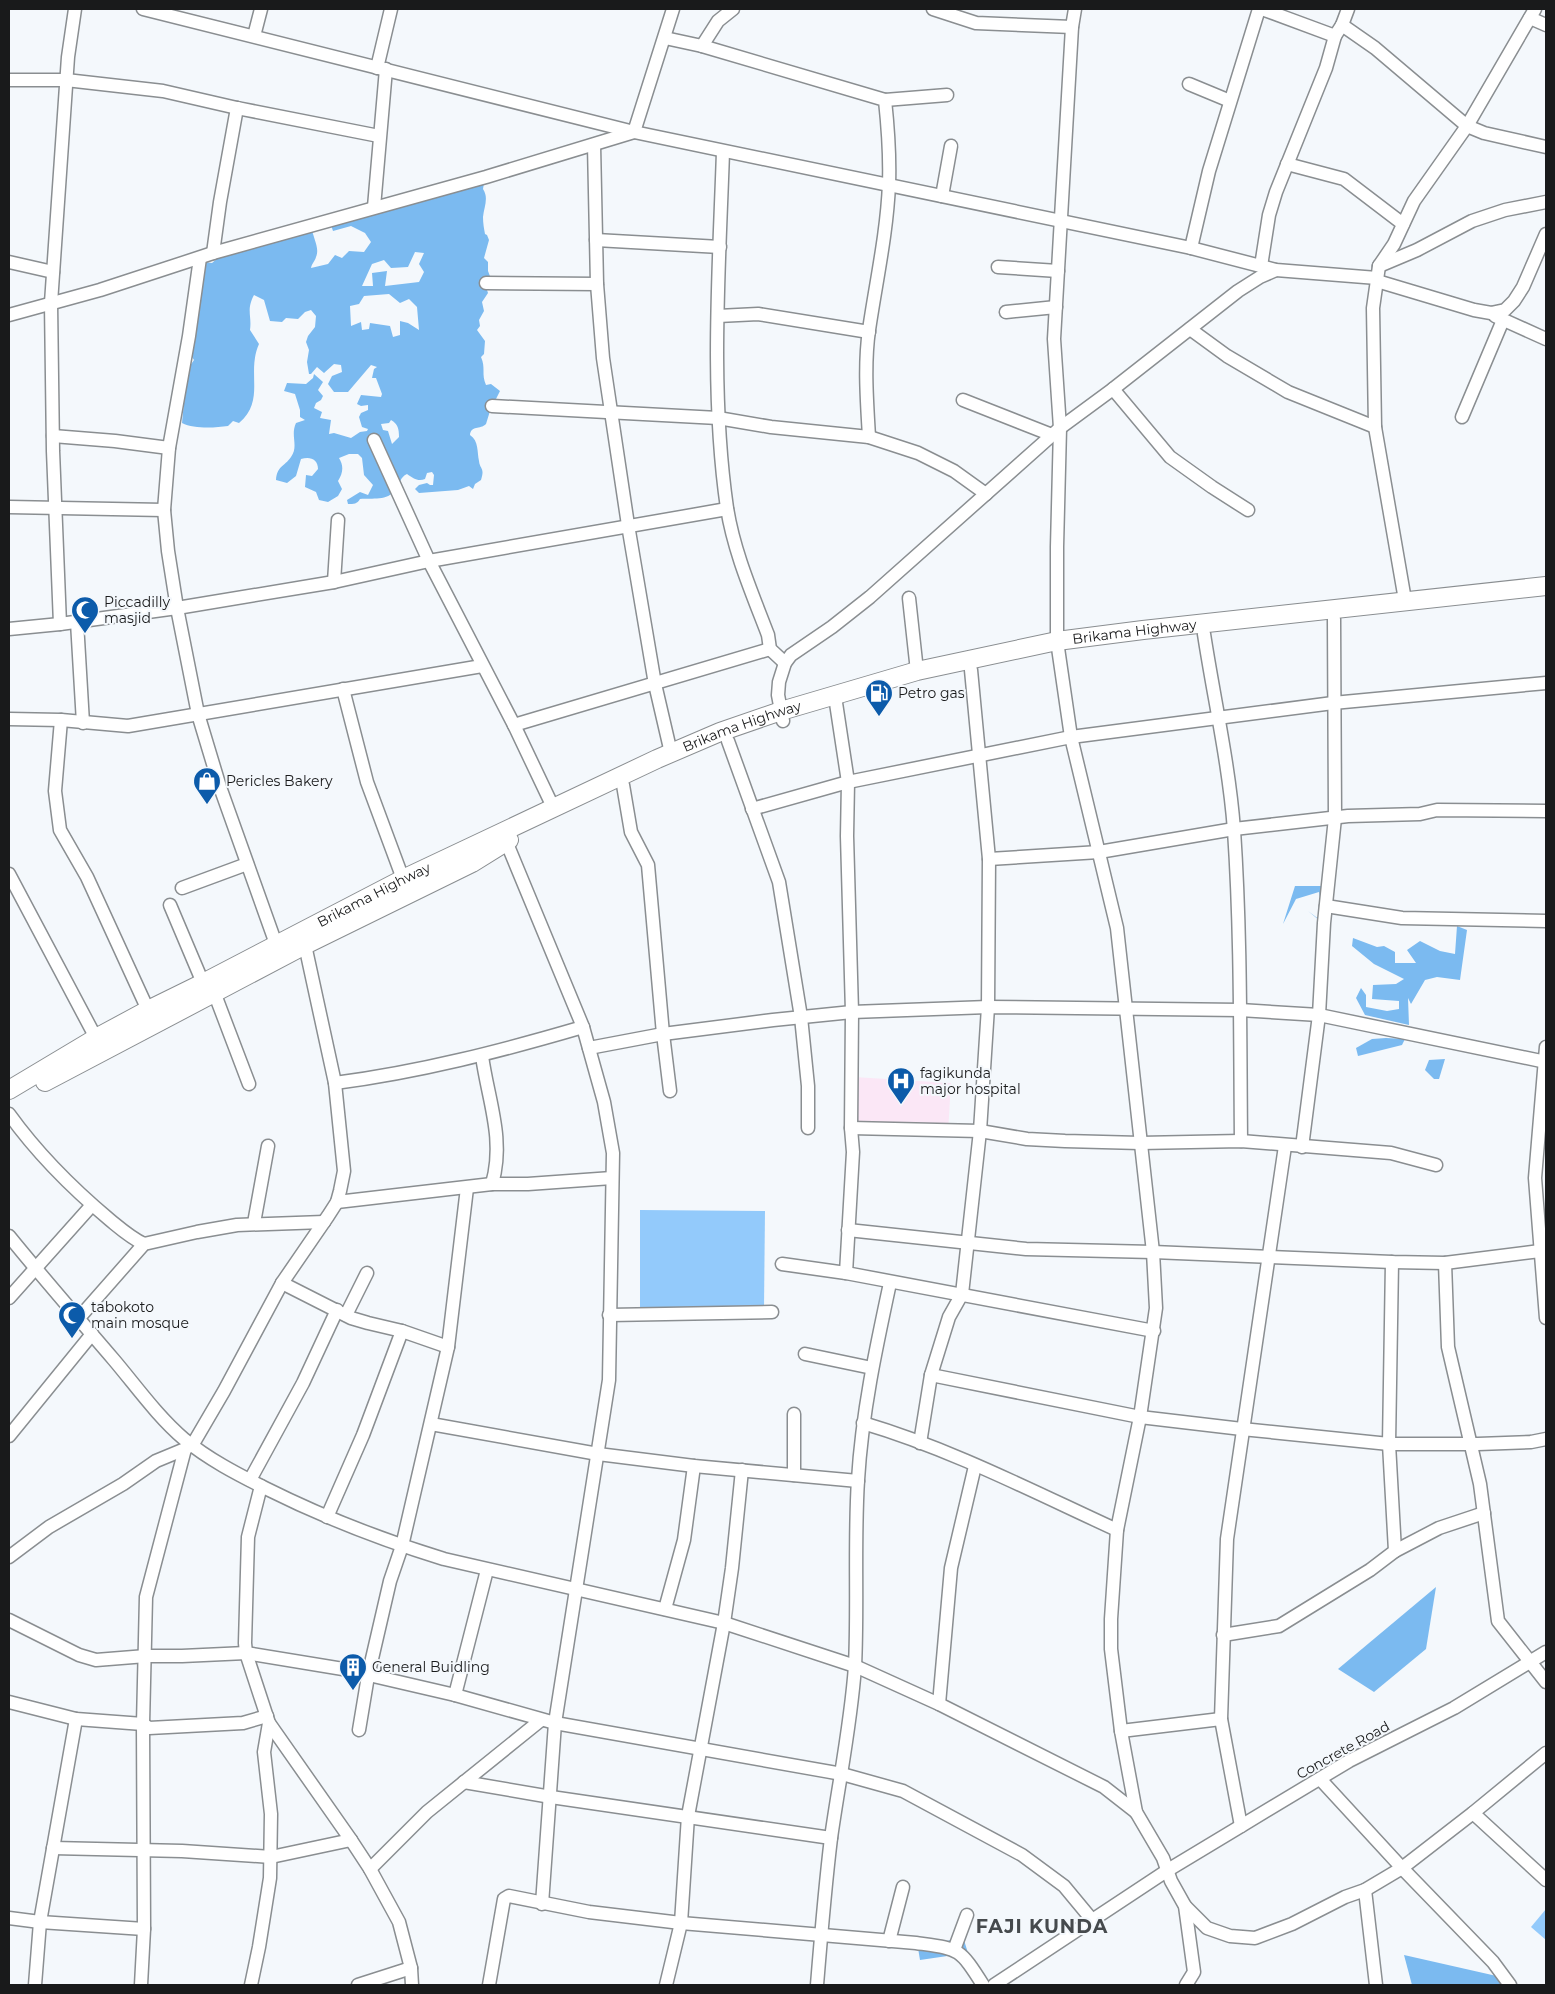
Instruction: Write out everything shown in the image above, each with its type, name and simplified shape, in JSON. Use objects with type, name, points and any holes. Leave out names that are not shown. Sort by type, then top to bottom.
[{"type":"highway","name":"Brikama Highway","points":[[9,1101],[209,988],[276,944],[403,879],[506,841],[665,765],[728,741],[782,716],[917,671],[1057,647],[1405,600],[1546,586]]},
{"type":"highway","name":"Brikama Highway","points":[[9,1090],[96,1038],[148,1010],[209,988],[305,945],[553,807],[720,732],[1057,647],[1204,634],[1546,596]]},
{"type":"street","points":[[60,624],[55,508],[51,303],[66,80],[75,9]]},
{"type":"street","points":[[143,9],[634,132],[723,152],[889,184],[1191,248],[1276,270],[1378,275],[1431,298],[1491,313],[1546,339]]},
{"type":"street","points":[[254,36],[261,9]]},
{"type":"street","points":[[374,207],[382,68],[391,9]]},
{"type":"street","points":[[634,132],[673,9]]},
{"type":"street","points":[[702,46],[718,21],[733,9]]},
{"type":"street","points":[[933,9],[976,22],[1072,27]]},
{"type":"street","points":[[1075,9],[1072,27],[1054,339],[1057,647],[1071,737],[1117,928],[1153,1252],[1156,1308],[1154,1330],[1140,1417],[1117,1530],[1111,1619],[1111,1649],[1121,1730],[1136,1812],[1163,1858],[1171,1881],[1185,1906],[1207,1928],[1230,1936],[1255,1938],[1292,1924],[1345,1897],[1365,1890],[1402,1868],[1474,1813],[1546,1753]]},
{"type":"street","points":[[1191,248],[1209,171],[1260,9],[1335,36]]},
{"type":"street","points":[[1261,266],[1269,215],[1287,164],[1326,68],[1335,36],[1342,25],[1348,9]]},
{"type":"street","points":[[1405,600],[1375,427],[1374,308],[1378,275],[1414,201],[1467,126],[1533,14],[1546,24]]},
{"type":"street","points":[[1342,25],[1375,48],[1467,126],[1484,133],[1546,147]]},
{"type":"street","points":[[665,38],[702,46],[885,100],[947,94]]},
{"type":"street","points":[[9,80],[66,80],[163,91],[237,108],[379,136]]},
{"type":"street","points":[[1189,84],[1230,102]]},
{"type":"street","points":[[869,437],[866,380],[869,332],[878,284],[889,184],[889,133],[885,100]]},
{"type":"street","points":[[213,253],[237,108]]},
{"type":"street","points":[[9,315],[100,290],[213,253],[634,132]]},
{"type":"street","points":[[594,145],[597,284],[603,358],[628,526],[655,684],[671,753]]},
{"type":"street","points":[[942,196],[951,146]]},
{"type":"street","points":[[723,152],[718,316],[718,418],[727,509],[735,544],[768,635],[770,649],[785,663]]},
{"type":"street","points":[[1287,164],[1344,178],[1402,224]]},
{"type":"street","points":[[1378,275],[1416,250],[1472,221],[1506,210],[1546,202]]},
{"type":"street","points":[[1491,313],[1505,310],[1514,301],[1523,287],[1546,234]]},
{"type":"street","points":[[596,240],[720,247]]},
{"type":"street","points":[[200,258],[190,336],[169,448],[164,510],[177,608],[198,714],[220,787],[276,944]]},
{"type":"street","points":[[9,262],[53,272]]},
{"type":"street","points":[[998,267],[1058,271]]},
{"type":"street","points":[[782,716],[778,694],[779,682],[785,663],[800,647],[832,627],[870,598],[1056,432],[1238,292],[1260,277],[1276,270]]},
{"type":"street","points":[[486,283],[597,284]]},
{"type":"street","points":[[1006,312],[1056,307]]},
{"type":"street","points":[[718,316],[758,314],[869,332]]},
{"type":"street","points":[[1462,417],[1503,320]]},
{"type":"street","points":[[1190,329],[1227,356],[1288,392],[1375,427]]},
{"type":"street","points":[[1113,389],[1170,456],[1212,487],[1248,510]]},
{"type":"street","points":[[963,400],[1056,432]]},
{"type":"street","points":[[492,406],[718,418],[772,427],[869,437],[918,453],[954,471],[986,494]]},
{"type":"street","points":[[53,436],[169,448]]},
{"type":"street","points":[[374,440],[429,561],[514,725],[553,807]]},
{"type":"street","points":[[9,507],[164,510]]},
{"type":"street","points":[[9,629],[177,608],[334,582],[429,561],[727,509]]},
{"type":"street","points":[[334,582],[338,520]]},
{"type":"street","points":[[909,598],[917,671]]},
{"type":"street","points":[[1302,1147],[1319,1015],[1326,906],[1335,818],[1334,619]]},
{"type":"street","points":[[77,622],[83,723]]},
{"type":"street","points":[[1204,634],[1228,776],[1234,830],[1240,1010],[1241,1141]]},
{"type":"street","points":[[514,725],[770,649]]},
{"type":"street","points":[[9,718],[128,726],[482,666]]},
{"type":"street","points":[[920,1443],[930,1375],[950,1318],[962,1294],[980,1131],[988,1007],[989,859],[971,670]]},
{"type":"street","points":[[752,810],[848,782],[1071,737],[1333,703],[1546,683]]},
{"type":"street","points":[[343,689],[367,782],[403,879]]},
{"type":"street","points":[[836,703],[848,782],[847,836],[852,1012],[851,1128],[853,1152],[846,1273]]},
{"type":"street","points":[[61,720],[55,791],[60,830],[87,878],[148,1010]]},
{"type":"street","points":[[728,741],[778,882],[791,946],[801,1018],[808,1086],[808,1128]]},
{"type":"street","points":[[623,785],[631,832],[648,865],[670,1091]]},
{"type":"street","points":[[989,859],[1099,852],[1234,830],[1335,818],[1420,814],[1437,810],[1546,811]]},
{"type":"street","points":[[506,841],[583,1027],[604,1102],[613,1153],[609,1380],[555,1723],[542,1904]]},
{"type":"street","points":[[182,888],[247,864]]},
{"type":"street","points":[[9,874],[96,1038]]},
{"type":"street","points":[[170,905],[209,988],[249,1084]]},
{"type":"street","points":[[1326,906],[1402,918],[1546,921]]},
{"type":"street","points":[[141,1985],[144,1930],[143,1724],[146,1597],[189,1447],[224,1391],[282,1283],[337,1202],[344,1171],[336,1083],[305,945]]},
{"type":"street","points":[[589,1048],[663,1034],[852,1012],[988,1007],[1240,1010],[1319,1015],[1545,1062]]},
{"type":"street","points":[[336,1083],[388,1077],[482,1056],[583,1027]]},
{"type":"street","points":[[1546,1047],[1540,1178],[1542,1232],[1540,1250],[1546,1310]]},
{"type":"street","points":[[482,1056],[486,1084],[494,1114],[497,1168],[492,1184]]},
{"type":"street","points":[[9,1114],[28,1140],[92,1205],[135,1240],[144,1244]]},
{"type":"street","points":[[851,1128],[980,1131],[1027,1139],[1140,1143],[1241,1141],[1391,1153],[1436,1165]]},
{"type":"street","points":[[254,1223],[268,1146]]},
{"type":"street","points":[[1241,1826],[1221,1719],[1227,1540],[1285,1146]]},
{"type":"street","points":[[337,1202],[492,1184],[528,1184],[612,1178]]},
{"type":"street","points":[[359,1730],[368,1676],[390,1581],[402,1546],[448,1347],[467,1188]]},
{"type":"street","points":[[9,1298],[92,1205]]},
{"type":"street","points":[[78,1319],[144,1244],[197,1232],[254,1223],[324,1222]]},
{"type":"street","points":[[848,1230],[1026,1249],[1270,1256],[1392,1262],[1445,1263],[1540,1250]]},
{"type":"street","points":[[9,1236],[189,1447],[250,1480],[328,1517],[402,1546],[487,1570],[724,1623],[854,1666],[939,1704],[1104,1787],[1136,1812]]},
{"type":"street","points":[[1392,1262],[1389,1444],[1395,1551]]},
{"type":"street","points":[[1445,1263],[1448,1346],[1480,1484],[1498,1621],[1546,1682]]},
{"type":"street","points":[[782,1264],[846,1273],[890,1283],[962,1294],[1154,1330]]},
{"type":"street","points":[[250,1480],[342,1312],[367,1273]]},
{"type":"street","points":[[282,1283],[368,1323],[402,1331],[448,1347]]},
{"type":"street","points":[[817,1985],[831,1838],[842,1774],[854,1666],[858,1481],[863,1423],[872,1368],[890,1283]]},
{"type":"street","points":[[609,1315],[772,1312]]},
{"type":"street","points":[[328,1517],[366,1426],[402,1331]]},
{"type":"street","points":[[9,1436],[92,1334]]},
{"type":"street","points":[[805,1354],[872,1368]]},
{"type":"street","points":[[930,1375],[1140,1417],[1242,1429],[1389,1444],[1471,1444],[1531,1442],[1546,1439]]},
{"type":"street","points":[[794,1414],[794,1475]]},
{"type":"street","points":[[863,1423],[920,1443],[975,1466],[1117,1530]]},
{"type":"street","points":[[431,1424],[598,1454],[694,1466],[858,1481]]},
{"type":"street","points":[[9,1557],[49,1527],[123,1484],[156,1460],[189,1447]]},
{"type":"street","points":[[665,1609],[684,1540],[694,1466]]},
{"type":"street","points":[[939,1704],[951,1568],[975,1466]]},
{"type":"street","points":[[666,1985],[681,1923],[688,1816],[724,1623],[732,1568],[742,1470]]},
{"type":"street","points":[[262,1486],[248,1537],[246,1653],[268,1720],[370,1869],[399,1922],[411,1968],[412,1985]]},
{"type":"street","points":[[1223,1635],[1279,1626],[1370,1570],[1395,1551],[1433,1531],[1484,1513]]},
{"type":"street","points":[[455,1695],[487,1570]]},
{"type":"street","points":[[9,1620],[79,1655],[96,1660],[146,1656],[246,1653],[343,1669],[455,1695],[555,1723],[842,1774],[903,1791],[1022,1856],[1064,1886],[1094,1921]]},
{"type":"street","name":"Concrete Road","points":[[994,1985],[1009,1980],[1168,1870],[1349,1761],[1454,1708],[1546,1652]]},
{"type":"street","points":[[9,1702],[76,1718],[143,1724],[149,1728],[243,1724],[268,1720]]},
{"type":"street","points":[[35,1985],[40,1922],[76,1718]]},
{"type":"street","points":[[1121,1730],[1221,1719]]},
{"type":"street","points":[[251,1985],[267,1895],[271,1857],[271,1814],[264,1752],[268,1720]]},
{"type":"street","points":[[370,1869],[427,1812],[541,1720]]},
{"type":"street","points":[[1320,1779],[1402,1868],[1493,1962],[1510,1985]]},
{"type":"street","points":[[464,1782],[551,1798],[688,1816],[831,1838]]},
{"type":"street","points":[[1474,1813],[1546,1880]]},
{"type":"street","points":[[53,1848],[144,1850],[271,1857],[351,1840]]},
{"type":"street","points":[[889,1941],[903,1887]]},
{"type":"street","points":[[1365,1890],[1376,1985]]},
{"type":"street","points":[[489,1985],[504,1899],[509,1896],[589,1912],[681,1923],[940,1946],[958,1952],[969,1962],[983,1985]]},
{"type":"street","points":[[1185,1906],[1194,1972],[1198,1985]]},
{"type":"street","points":[[954,1950],[967,1915]]},
{"type":"street","points":[[9,1918],[144,1930]]},
{"type":"street","points":[[358,1985],[411,1968]]},
{"type":"street","points":[[1186,1985],[1194,1972]]},
{"type":"shaded area","points":[[484,183],[483,189],[486,199],[483,221],[485,234],[489,240],[484,258],[488,262],[488,271],[491,279],[486,287],[488,293],[482,302],[484,311],[479,320],[480,326],[477,330],[485,341],[484,354],[481,357],[486,385],[491,384],[500,391],[486,424],[472,430],[470,435],[476,443],[483,473],[481,480],[475,484],[473,489],[469,486],[458,490],[419,493],[415,489],[419,485],[427,483],[433,485],[434,475],[432,472],[427,473],[425,479],[420,480],[407,474],[401,479],[392,494],[379,498],[360,499],[358,502],[348,504],[347,500],[360,492],[368,495],[373,485],[364,475],[362,458],[358,454],[349,454],[339,458],[342,470],[338,481],[342,489],[338,496],[328,502],[319,500],[316,492],[305,487],[306,475],[312,476],[318,469],[317,463],[313,459],[301,459],[296,476],[287,483],[276,480],[279,469],[293,453],[296,423],[305,420],[300,417],[295,394],[284,391],[287,383],[306,384],[313,378],[314,374],[323,382],[318,390],[323,396],[314,408],[322,412],[320,418],[331,420],[329,434],[334,433],[351,438],[368,429],[362,427],[359,417],[361,413],[368,410],[368,405],[361,406],[357,404],[361,395],[381,397],[382,394],[376,378],[372,378],[374,369],[377,367],[371,365],[348,392],[334,392],[328,384],[332,376],[342,372],[341,365],[334,364],[324,373],[317,367],[309,374],[307,362],[309,350],[306,342],[315,327],[316,316],[311,310],[305,312],[298,319],[286,318],[282,322],[270,321],[264,300],[254,295],[250,309],[250,330],[259,344],[254,365],[254,396],[247,414],[239,423],[233,421],[228,426],[210,428],[182,423],[187,370],[194,360],[190,354],[205,262],[212,263],[220,256],[277,242],[312,229],[317,254],[311,268],[328,264],[335,255],[342,258],[349,251],[364,252],[371,242],[365,233],[351,226],[333,231],[331,225],[350,222]],"holes":[[[415,252],[424,253],[419,264],[424,272],[419,282],[385,286],[387,271],[372,273],[373,286],[362,286],[372,264],[384,260],[391,268],[408,267]],[[389,294],[400,303],[409,299],[417,307],[419,330],[408,323],[400,321],[400,335],[393,337],[390,326],[370,323],[369,329],[362,330],[361,322],[351,326],[350,306],[359,304],[364,296]],[[391,420],[397,425],[399,432],[399,437],[392,444],[388,431],[383,430],[381,424],[389,423]]]},
{"type":"shaded area","points":[[1295,886],[1322,886],[1331,930],[1308,911],[1324,923],[1319,892],[1296,899],[1283,924]]},
{"type":"shaded area","points":[[1457,926],[1467,930],[1460,980],[1437,977],[1425,980],[1411,1004],[1408,998],[1409,1025],[1365,1015],[1356,998],[1361,988],[1366,995],[1366,1007],[1387,1011],[1399,1009],[1399,1001],[1372,999],[1373,985],[1396,984],[1404,979],[1374,964],[1352,946],[1353,938],[1377,947],[1384,946],[1395,952],[1395,963],[1416,963],[1407,950],[1420,941],[1440,951],[1455,954]]},
{"type":"shaded area","points":[[1372,1039],[1405,1039],[1402,1045],[1358,1056],[1356,1048]]},
{"type":"shaded area","points":[[1445,1059],[1439,1079],[1434,1079],[1425,1070],[1429,1060]]},
{"type":"shaded area","name":"fagikunda major hospital","points":[[854,1077],[951,1083],[948,1132],[852,1127]]},
{"type":"shaded area","points":[[640,1210],[765,1211],[764,1308],[640,1308]]},
{"type":"shaded area","points":[[1436,1587],[1426,1649],[1374,1692],[1338,1669]]},
{"type":"shaded area","points":[[1546,1909],[1546,1940],[1531,1927]]},
{"type":"shaded area","points":[[963,1937],[968,1953],[920,1960],[918,1948]]},
{"type":"shaded area","points":[[1404,1955],[1501,1977],[1501,1985],[1412,1985]]},
{"type":"place","name":"Piccadilly masjid","points":[[85,634]]},
{"type":"place","name":"Petro gas","points":[[879,717]]},
{"type":"place","name":"Pericles Bakery","points":[[207,805]]},
{"type":"place","name":"fagikunda major hospital","points":[[901,1105]]},
{"type":"place","name":"tabokoto main mosque","points":[[72,1339]]},
{"type":"place","name":"General Buidling","points":[[353,1691]]},
{"type":"district","name":"FAJI KUNDA","points":[[1042,1926]]}]
